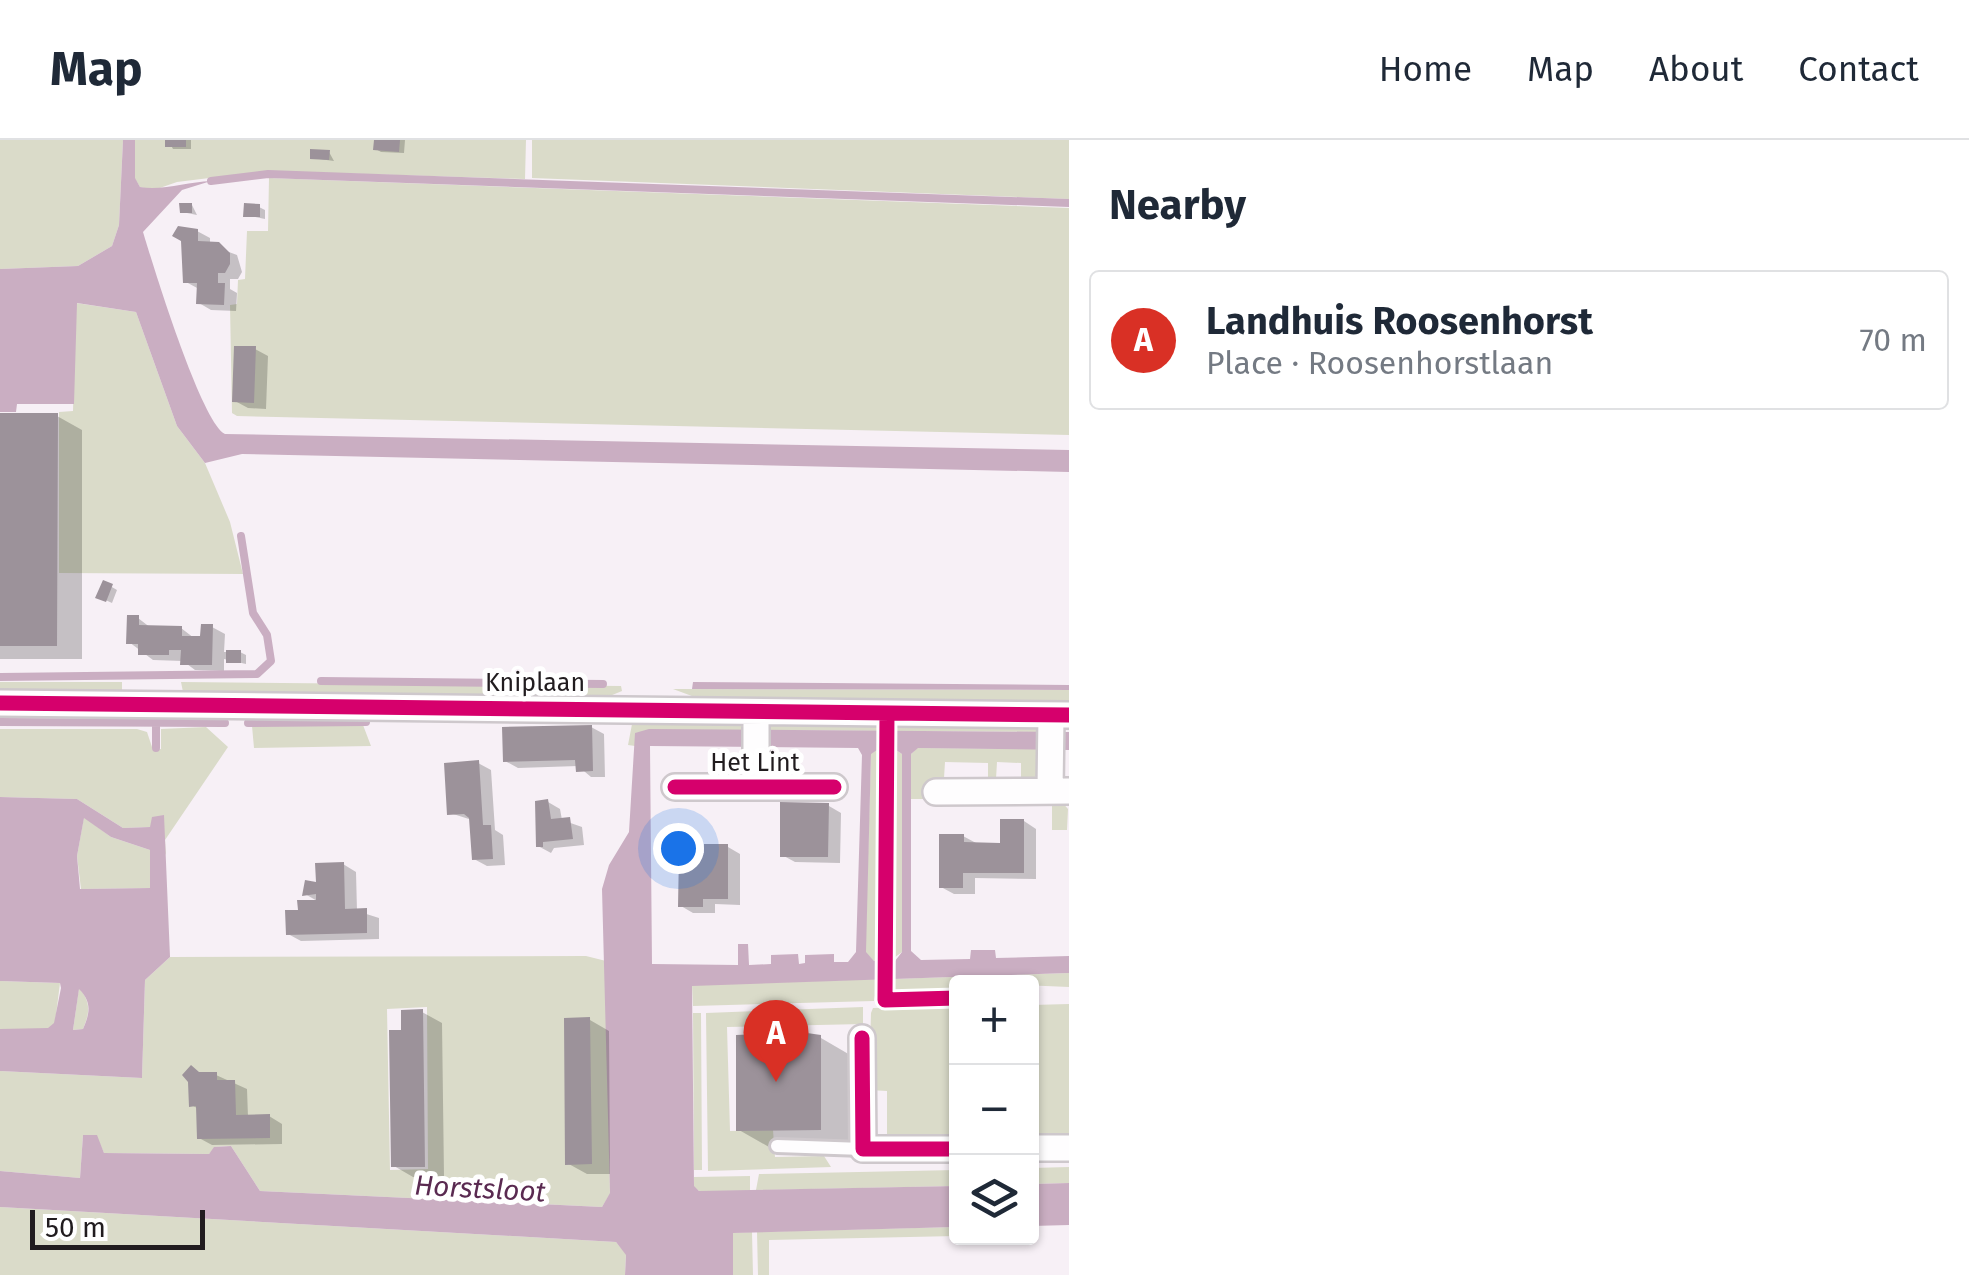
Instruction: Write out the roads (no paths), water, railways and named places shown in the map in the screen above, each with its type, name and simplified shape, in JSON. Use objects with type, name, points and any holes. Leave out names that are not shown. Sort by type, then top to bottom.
[{"type":"street","name":"Kniplaan","points":[[0,703],[756,717],[1057,718]]},
{"type":"street","name":"Het Lint","points":[[756,717],[756,786]]},
{"type":"street","points":[[936,792],[1060,791],[1050,756],[1057,718]]},
{"type":"street","name":"Het Lint","points":[[675,788],[834,787]]},
{"type":"street","points":[[862,1038],[863,1149],[949,1149]]},
{"type":"street","points":[[1039,1148],[1069,1148]]},
{"type":"lane","points":[[776,1146],[863,1149]]},
{"type":"waterway","points":[[211,181],[268,174],[1069,203]]},
{"type":"waterway","points":[[0,677],[257,674],[271,661],[267,635],[253,613],[241,536]]},
{"type":"waterway","points":[[321,681],[603,684]]},
{"type":"waterway","points":[[0,722],[225,723]]},
{"type":"waterway","points":[[248,723],[366,722]]},
{"type":"waterway","points":[[156,724],[156,748]]},
{"type":"place","name":"Landhuis Roosenhorst","points":[[776,1082]]},
{"type":"water label","name":"Horstsloot","points":[[480,1188]]}]
